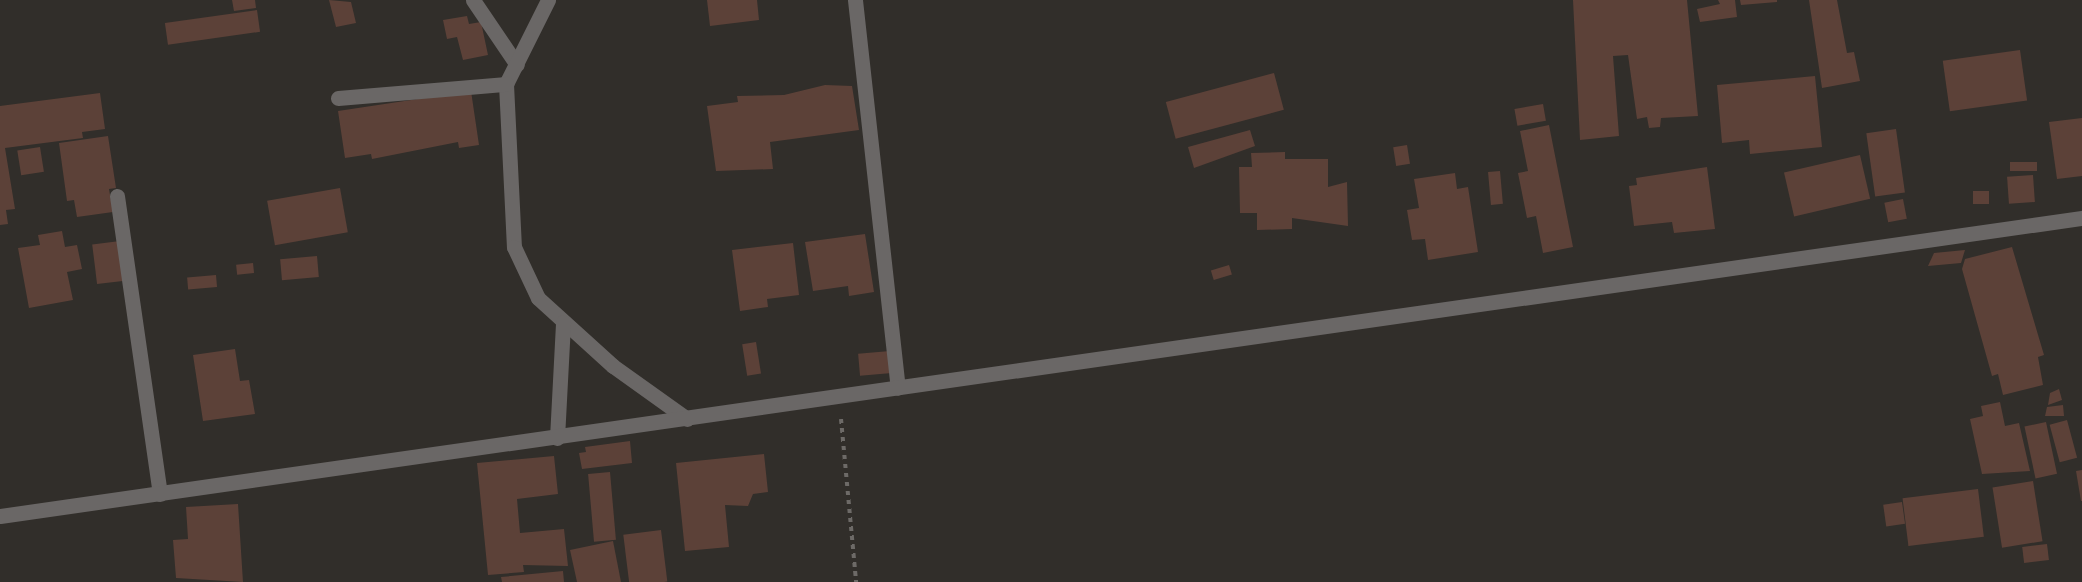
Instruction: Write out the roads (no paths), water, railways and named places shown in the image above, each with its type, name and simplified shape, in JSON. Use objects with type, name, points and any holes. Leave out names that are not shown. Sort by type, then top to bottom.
[{"type":"street","points":[[472,0],[517,65]]},
{"type":"street","points":[[548,0],[506,84],[514,247],[538,298],[563,322],[687,419]]},
{"type":"street","points":[[855,0],[898,388]]},
{"type":"street","points":[[338,98],[506,84]]},
{"type":"street","points":[[117,196],[160,494]]},
{"type":"street","points":[[0,516],[839,398],[2082,218]]},
{"type":"street","points":[[557,438],[563,322]]}]
